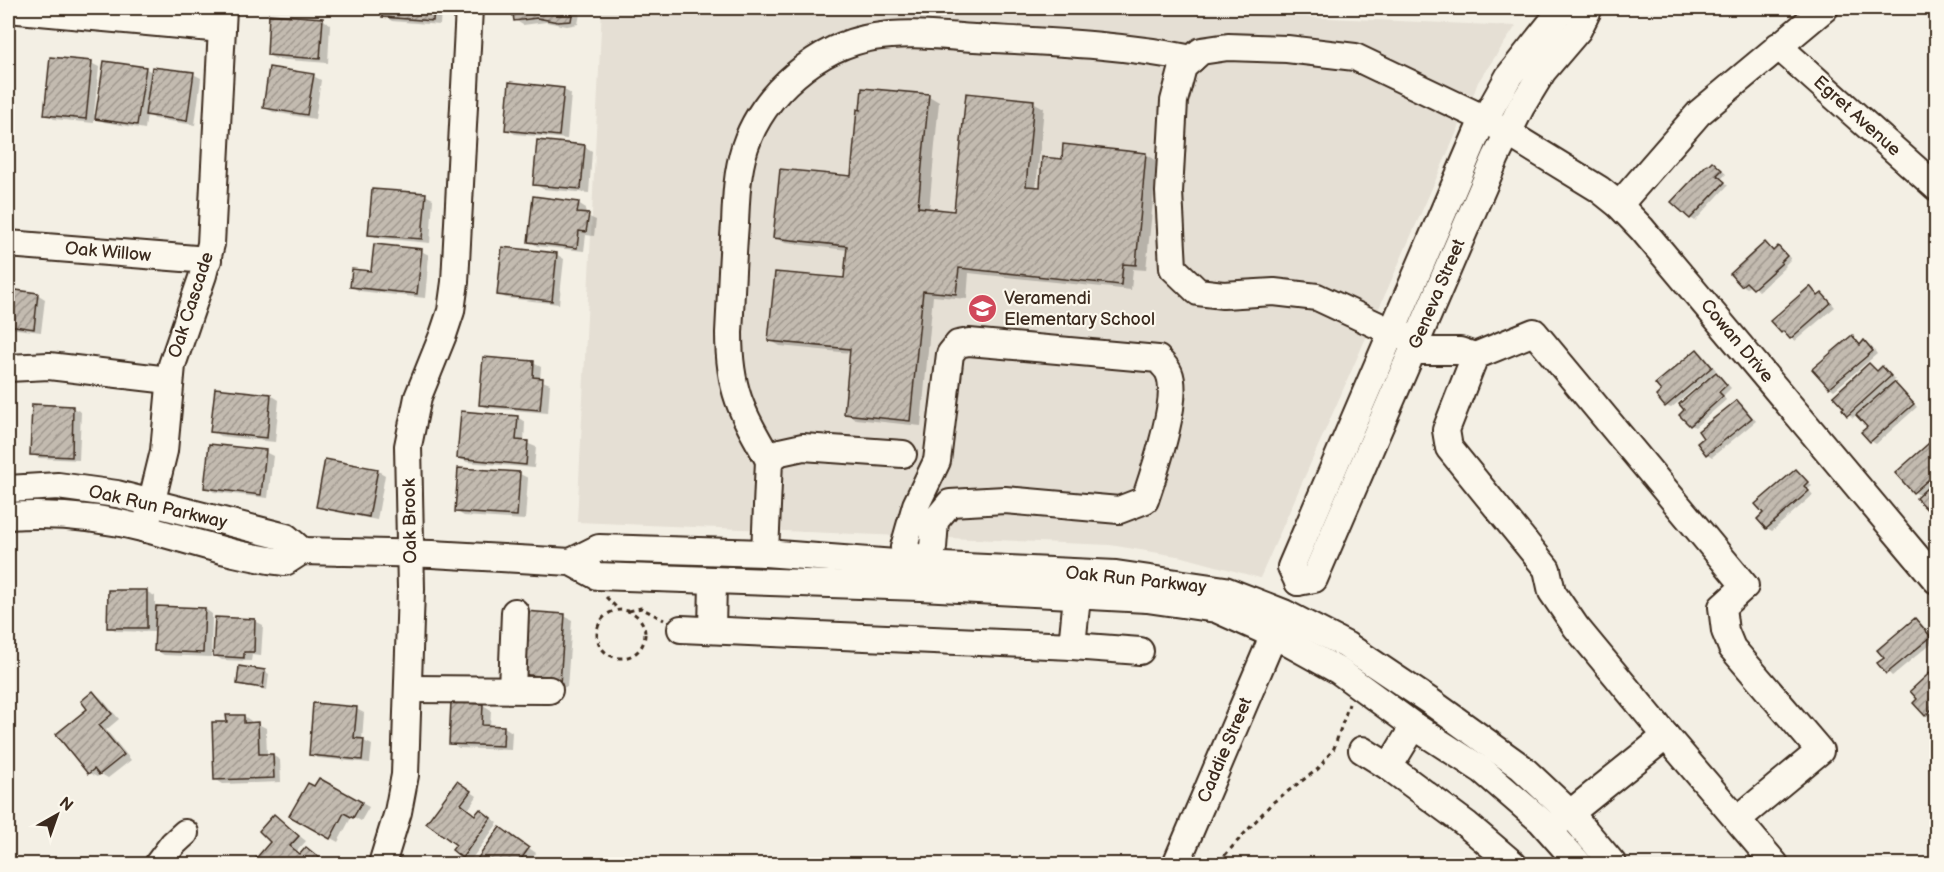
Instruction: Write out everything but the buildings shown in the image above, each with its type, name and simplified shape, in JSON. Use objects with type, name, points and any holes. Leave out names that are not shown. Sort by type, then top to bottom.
[{"type":"street","name":"Oak Brook","points":[[385,864],[405,775],[409,689],[408,446],[418,397],[451,311],[469,183],[469,8]]},
{"type":"street","name":"Geneva Street","points":[[1279,624],[1298,582],[1291,567],[1485,119],[1509,76],[1563,8]]},
{"type":"street","name":"Geneva Street","points":[[1298,582],[1314,579],[1521,107],[1543,71],[1578,30],[1589,8]]},
{"type":"street","points":[[1619,205],[1699,113],[1825,8]]},
{"type":"street","points":[[8,9],[222,18]]},
{"type":"street","name":"Oak Cascade","points":[[145,529],[164,451],[169,380],[177,347],[208,260],[213,223],[222,18]]},
{"type":"street","points":[[765,553],[769,460],[743,414],[732,383],[729,333],[737,179],[746,146],[759,116],[781,89],[811,62],[844,46],[874,37],[910,34],[1031,41],[1155,52],[1192,59]]},
{"type":"street","name":"Egret Avenue","points":[[1778,46],[1936,188]]},
{"type":"street","name":"Cowan Drive","points":[[1192,59],[1201,51],[1228,47],[1287,49],[1355,57],[1485,119],[1599,189],[1642,228],[1936,580]]},
{"type":"street","points":[[1192,59],[1183,67],[1174,101],[1169,192],[1173,268],[1198,292],[1222,295],[1274,292],[1317,297],[1392,332],[1419,336],[1468,353],[1534,332],[1745,586],[1722,607],[1725,631],[1732,648],[1820,751],[1738,819]]},
{"type":"street","name":"Oak Willow","points":[[8,244],[208,260]]},
{"type":"street","points":[[969,342],[1158,359],[1169,372],[1173,390],[1155,471],[1145,500],[1119,510],[1005,501],[950,502],[935,521],[933,548],[921,576],[904,547],[916,505],[937,461],[950,354],[958,344],[969,342]]},
{"type":"street","points":[[1468,353],[1446,430],[1449,448],[1547,569],[1552,592],[1576,627],[1775,864]]},
{"type":"street","points":[[8,368],[49,366],[169,380]]},
{"type":"street","points":[[769,460],[780,452],[803,447],[903,454]]},
{"type":"street","name":"Oak Run Parkway","points":[[8,489],[58,486],[117,495],[286,537],[302,551]]},
{"type":"street","name":"Oak Run Parkway","points":[[8,516],[41,514],[101,519],[222,551],[285,562],[302,551],[410,554],[570,562],[597,576],[713,581],[1116,574],[1225,590],[1279,624],[1414,726],[1482,770],[1549,831],[1579,864]]},
{"type":"street","name":"Oak Run Parkway","points":[[570,562],[599,548],[765,553],[1077,596],[1147,599],[1216,609],[1279,624],[1346,645],[1431,702],[1521,767],[1570,813],[1613,864]]},
{"type":"street","points":[[712,630],[713,581]]},
{"type":"street","points":[[1072,646],[1077,596]]},
{"type":"street","points":[[512,689],[515,612]]},
{"type":"street","name":"Caddie Street","points":[[1176,864],[1279,624]]},
{"type":"street","points":[[681,629],[1140,651]]},
{"type":"street","points":[[409,689],[549,690]]},
{"type":"street","points":[[1389,767],[1414,726]]},
{"type":"street","points":[[1549,831],[1666,736]]},
{"type":"street","points":[[1362,750],[1389,767],[1466,824],[1513,864]]},
{"type":"street","points":[[158,864],[166,852],[185,833]]},
{"type":"path","points":[[604,590],[606,600],[619,610]]},
{"type":"path","points":[[629,611],[642,621],[645,629],[643,645],[631,656],[622,658],[607,653],[601,647],[597,631],[599,623],[604,616],[619,610],[629,611],[641,608],[681,629]]},
{"type":"path","points":[[1221,864],[1225,855],[1272,803],[1318,769],[1334,748],[1344,713],[1351,700]]},
{"type":"shaded area","name":"Veramendi Elementary School","points":[[602,8],[1088,8],[1516,26],[1478,82],[1260,578],[1183,557],[1110,545],[577,522]]},
{"type":"place","name":"Veramendi Elementary School","points":[[983,308]]}]
